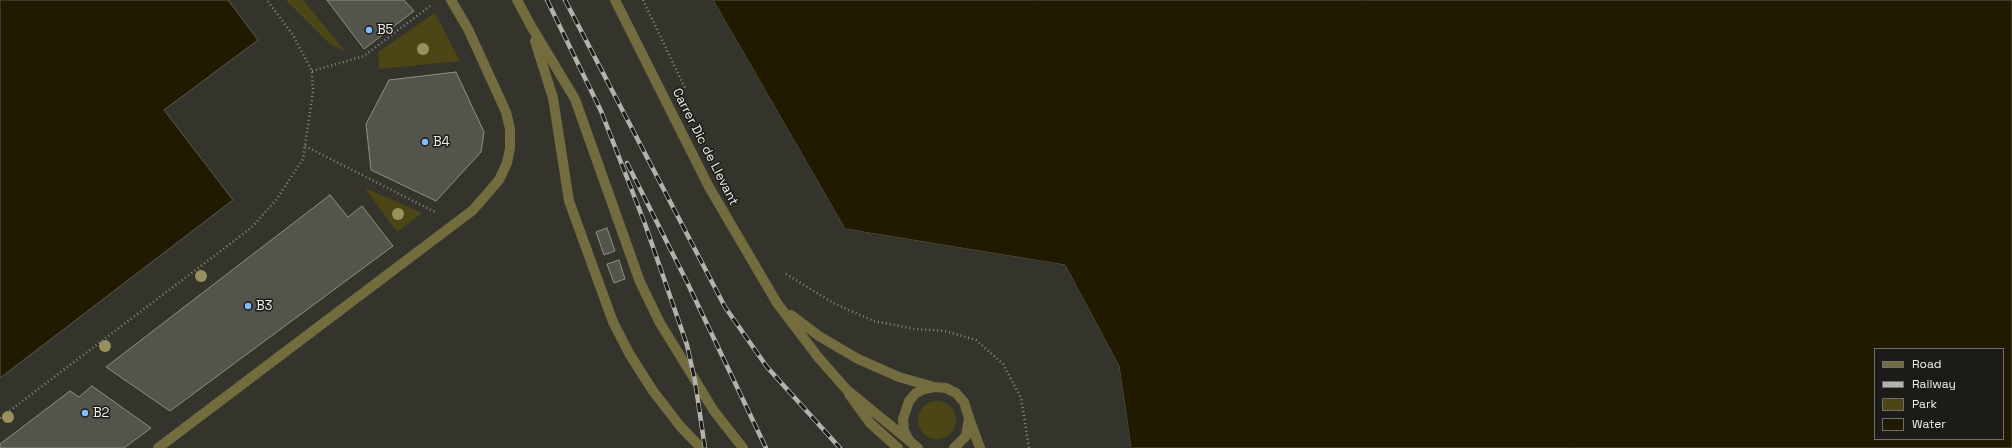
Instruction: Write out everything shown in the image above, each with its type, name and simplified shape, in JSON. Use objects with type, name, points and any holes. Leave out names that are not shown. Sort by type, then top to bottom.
[{"type":"street","points":[[158,448],[456,223],[472,210],[499,180],[507,163],[510,148],[510,130],[506,112],[492,78],[468,29],[451,0]]},
{"type":"street","points":[[517,0],[574,99],[640,282],[660,323],[714,411],[743,448]]},
{"type":"street","name":"Carrer Dic de Llevant","points":[[615,0],[710,187],[777,303],[818,357],[846,389],[870,423],[898,448]]},
{"type":"street","points":[[531,26],[553,98],[569,201],[613,322],[630,355],[653,391],[680,426],[701,448]]},
{"type":"street","name":"Carrer Dic de Llevant","points":[[777,303],[819,336],[858,359],[899,377],[934,387],[946,388],[956,393],[964,402],[980,448]]},
{"type":"street","name":"Carrer Dic de Llevant","points":[[918,448],[910,441],[904,430],[903,419],[905,408],[916,393],[934,387]]},
{"type":"street","name":"Carrer Dic de Llevant","points":[[846,389],[918,448]]},
{"type":"street","points":[[954,448],[966,436],[969,418]]},
{"type":"path","points":[[0,418],[251,228],[276,200],[303,159],[313,92],[312,71],[293,35],[267,0]]},
{"type":"path","points":[[643,0],[688,93]]},
{"type":"path","points":[[312,71],[364,56],[432,5]]},
{"type":"path","points":[[305,146],[456,223]]},
{"type":"path","points":[[783,272],[835,304],[874,321],[914,329],[945,331],[976,340],[1003,364],[1021,398],[1028,448]]},
{"type":"green space","points":[[286,0],[303,0],[346,52],[330,44]]},
{"type":"green space","points":[[435,13],[460,61],[379,69],[378,52]]},
{"type":"green space","points":[[365,188],[422,213],[397,232]]},
{"type":"green space","points":[[937,401],[947,404],[953,410],[956,420],[953,430],[947,436],[937,439],[927,436],[921,430],[918,420],[921,410],[927,404]]},
{"type":"water","points":[[0,0],[228,0],[258,40],[164,110],[233,200],[0,378]]},
{"type":"water","points":[[713,0],[2012,0],[2012,448],[1131,448],[1119,366],[1065,265],[845,229]]},
{"type":"pier","points":[[711,0],[713,0],[845,229],[1065,265],[1119,366],[1131,448],[1129,448],[1117,367],[1064,267],[844,231]]},
{"type":"building","name":"B5","points":[[327,0],[404,0],[414,11],[364,49]]},
{"type":"building","name":"B4","points":[[456,72],[484,132],[481,152],[436,201],[371,170],[366,124],[389,80]]},
{"type":"building","name":"B3","points":[[330,195],[348,217],[362,206],[393,246],[170,411],[106,367]]},
{"type":"building","points":[[607,228],[615,251],[604,255],[596,232]]},
{"type":"building","points":[[619,260],[625,279],[614,283],[607,264]]},
{"type":"building","name":"B2","points":[[92,386],[151,428],[124,448],[0,448],[0,444],[70,391],[79,397]]},
{"type":"railway","points":[[547,0],[601,111],[645,224],[687,345],[695,381],[705,448]]},
{"type":"railway","points":[[565,0],[725,307],[767,367],[840,448]]},
{"type":"railway","points":[[627,163],[687,282],[766,448]]},
{"type":"place","name":"B5","points":[[369,30]]},
{"type":"place","name":"B4","points":[[425,142]]},
{"type":"place","name":"B3","points":[[248,306]]},
{"type":"place","name":"B2","points":[[85,413]]}]
